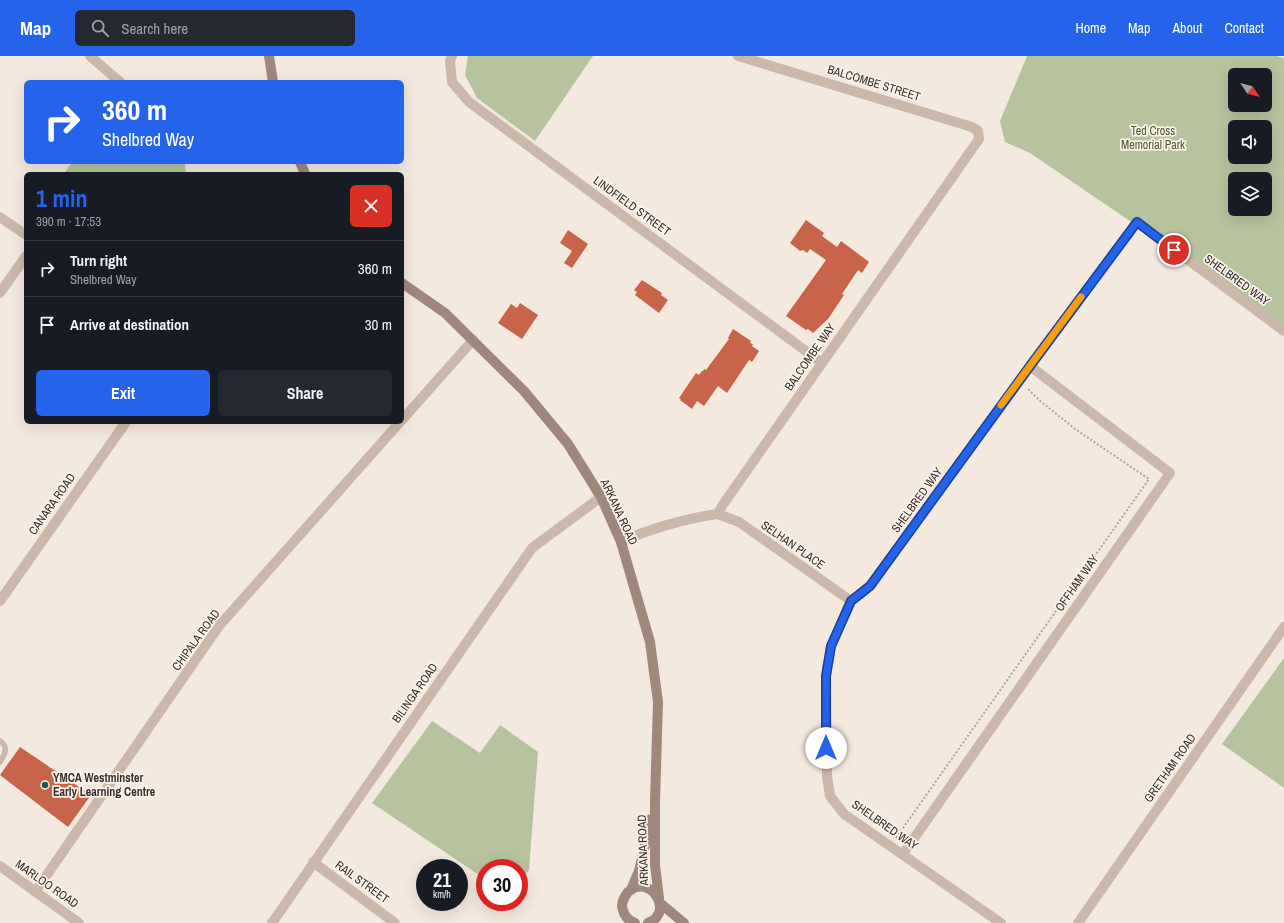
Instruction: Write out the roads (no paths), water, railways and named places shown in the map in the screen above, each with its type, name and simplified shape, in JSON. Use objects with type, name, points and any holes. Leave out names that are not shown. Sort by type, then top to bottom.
[{"type":"main road","points":[[269,56],[273,80]]},
{"type":"main road","name":"ARKANA ROAD","points":[[404,284],[445,313],[524,391],[568,444],[601,497],[621,542],[650,642],[658,702],[655,865],[659,901]]},
{"type":"main road","name":"ARKANA ROAD","points":[[624,920],[622,907],[623,902],[627,893],[631,890],[639,871],[655,801]]},
{"type":"main road","points":[[631,890],[641,887],[652,890],[659,901],[684,923]]},
{"type":"main road","points":[[653,922],[660,910],[659,901]]},
{"type":"main road","points":[[624,920],[634,923]]},
{"type":"street","points":[[90,56],[118,80]]},
{"type":"street","name":"LINDFIELD STREET","points":[[452,56],[450,61],[452,82],[469,102],[822,363]]},
{"type":"street","name":"BALCOMBE STREET","points":[[738,56],[972,127],[978,131]]},
{"type":"street","name":"BALCOMBE WAY","points":[[718,514],[722,506],[977,143],[979,139],[978,131]]},
{"type":"street","points":[[0,217],[24,235]]},
{"type":"street","name":"SHELBRED WAY","points":[[1002,923],[844,814],[830,796],[827,776],[826,676],[831,646],[851,601],[870,586],[1137,222],[1284,331]]},
{"type":"street","points":[[0,293],[24,259]]},
{"type":"street","name":"CHIPALA ROAD","points":[[404,418],[473,340]]},
{"type":"street","name":"OFFHAM WAY","points":[[903,854],[1170,473],[1030,366]]},
{"type":"street","name":"CANARA ROAD","points":[[0,601],[125,424]]},
{"type":"street","name":"CHIPALA ROAD","points":[[35,892],[220,626],[398,424]]},
{"type":"street","name":"BILINGA ROAD","points":[[272,923],[532,548],[601,497]]},
{"type":"street","points":[[621,542],[639,534],[705,516],[718,514]]},
{"type":"street","name":"SELHAN PLACE","points":[[718,514],[739,522],[851,601]]},
{"type":"street","name":"GRETHAM ROAD","points":[[1078,923],[1284,627]]},
{"type":"street","name":"RAIL STREET","points":[[313,862],[395,923]]},
{"type":"street","name":"MARLOO ROAD","points":[[0,866],[79,923]]},
{"type":"lane","points":[[0,741],[4,744],[6,749],[5,755],[0,762]]},
{"type":"place","name":"YMCA Westminster Early Learning Centre","points":[[45,785]]},
{"type":"park label","name":"Ted Cross Memorial Park","points":[[1153,138]]}]
